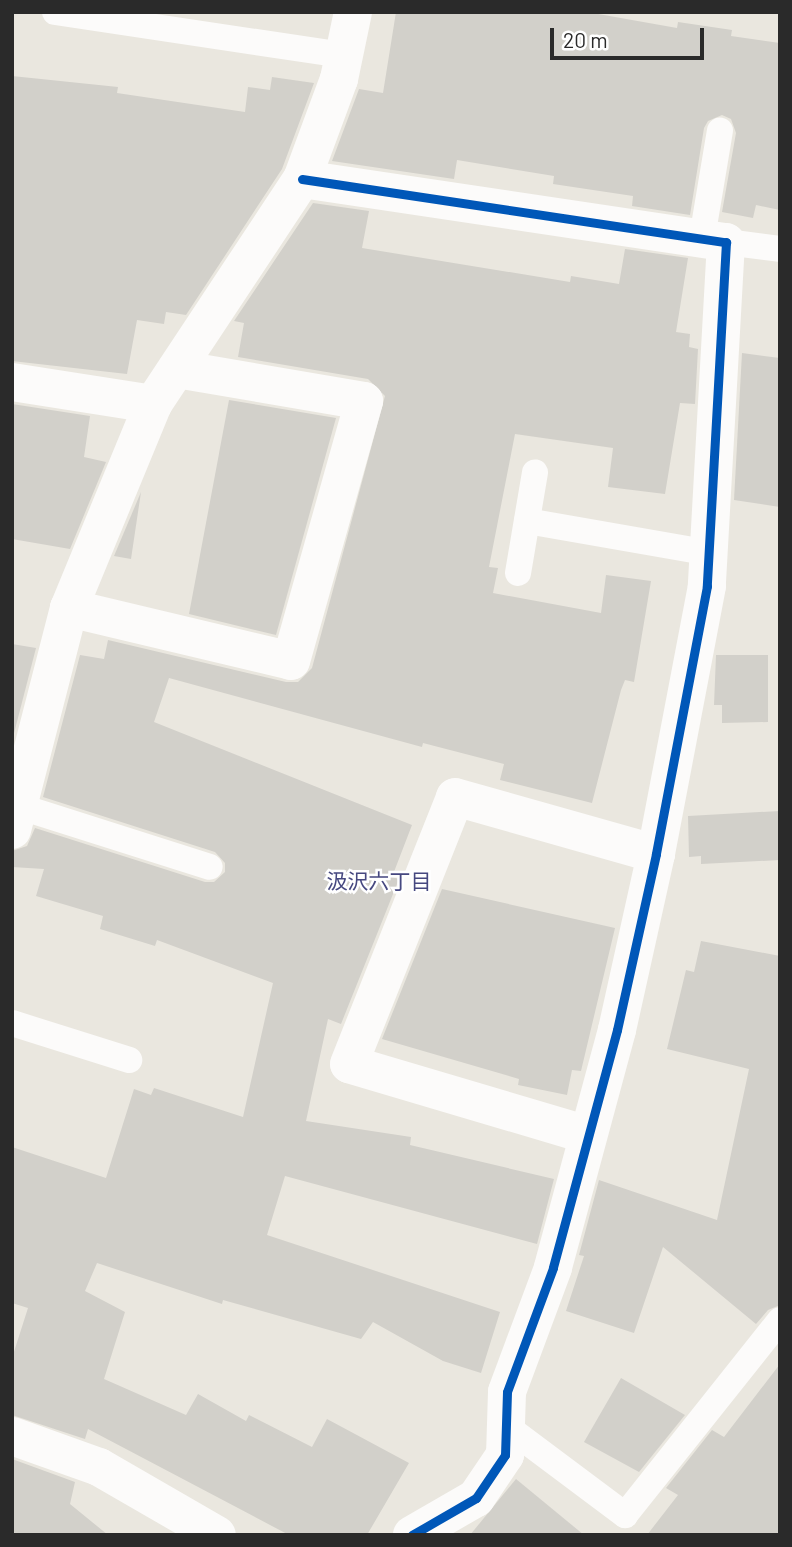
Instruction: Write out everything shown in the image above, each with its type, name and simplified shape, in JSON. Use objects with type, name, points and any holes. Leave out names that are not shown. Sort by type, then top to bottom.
[{"type":"street","points":[[15,818],[69,608],[153,404],[302,179],[344,55],[353,12]]},
{"type":"street","points":[[302,179],[714,240],[710,553],[656,854],[553,1268],[507,1392],[505,1455],[476,1498],[412,1535]]},
{"type":"street","points":[[69,608],[291,661],[364,401],[177,369]]},
{"type":"street","points":[[12,382],[153,404]]},
{"type":"street","points":[[588,1135],[349,1064],[455,797],[656,854]]},
{"type":"street","points":[[12,1436],[99,1467],[217,1535]]},
{"type":"lane","points":[[55,12],[344,55]]},
{"type":"lane","points":[[720,131],[714,240],[780,249]]},
{"type":"lane","points":[[518,573],[535,472]]},
{"type":"lane","points":[[527,521],[710,553]]},
{"type":"lane","points":[[15,818],[210,867]]},
{"type":"lane","points":[[12,1023],[129,1060]]},
{"type":"lane","points":[[506,1426],[625,1515],[780,1320]]},
{"type":"building","points":[[396,12],[587,12],[677,28],[678,22],[732,30],[731,36],[780,43],[780,210],[756,205],[753,218],[722,212],[736,133],[731,119],[722,115],[708,121],[704,128],[690,215],[632,206],[633,196],[553,184],[554,176],[457,160],[454,179],[332,161],[359,89],[383,93]]},
{"type":"building","points":[[12,76],[118,87],[117,93],[245,112],[248,87],[270,90],[272,77],[314,83],[282,169],[186,315],[166,312],[164,324],[137,320],[127,374],[12,361]]},
{"type":"building","points":[[313,203],[369,211],[362,248],[570,282],[571,276],[619,284],[625,249],[688,258],[676,332],[690,334],[689,347],[698,349],[695,404],[680,403],[665,494],[608,487],[613,448],[515,434],[489,567],[498,568],[493,593],[601,613],[606,575],[651,581],[634,682],[625,680],[621,690],[592,803],[500,780],[504,764],[423,743],[422,747],[169,678],[154,722],[412,825],[392,877],[399,879],[341,1024],[328,1019],[306,1121],[411,1137],[410,1145],[554,1179],[537,1244],[285,1176],[267,1235],[500,1312],[481,1373],[443,1361],[373,1322],[361,1339],[223,1300],[222,1304],[97,1263],[85,1291],[125,1312],[104,1379],[186,1415],[198,1394],[246,1421],[249,1415],[312,1447],[327,1419],[409,1463],[367,1535],[289,1535],[88,1429],[85,1439],[12,1415],[12,1358],[28,1308],[12,1303],[12,1147],[106,1178],[134,1089],[151,1095],[154,1088],[243,1117],[273,983],[157,940],[155,946],[100,929],[103,916],[36,896],[44,869],[12,867],[12,851],[27,846],[35,828],[205,882],[214,882],[225,872],[225,863],[215,852],[43,797],[80,655],[104,659],[108,640],[286,682],[298,682],[312,668],[385,396],[368,379],[238,357],[244,323],[234,321]]},
{"type":"building","points":[[742,353],[780,358],[780,507],[734,500]]},
{"type":"building","points":[[229,400],[336,418],[276,635],[189,614]]},
{"type":"building","points":[[12,404],[90,416],[84,457],[106,462],[70,549],[12,539]]},
{"type":"building","points":[[141,492],[131,559],[114,556]]},
{"type":"building","points":[[12,644],[36,648],[12,741]]},
{"type":"building","points":[[716,655],[768,655],[768,722],[722,723],[722,705],[714,705]]},
{"type":"building","points":[[780,811],[780,860],[701,864],[701,856],[689,857],[688,816]]},
{"type":"building","points":[[442,889],[615,928],[581,1071],[572,1070],[567,1095],[518,1085],[519,1079],[382,1039]]},
{"type":"building","points":[[701,941],[780,956],[780,1305],[768,1310],[756,1324],[663,1247],[634,1333],[566,1311],[584,1256],[579,1255],[599,1180],[717,1220],[749,1069],[667,1049],[686,970],[694,972]]},
{"type":"building","points":[[780,1364],[780,1535],[647,1535],[678,1495],[666,1488],[712,1430],[724,1437]]},
{"type":"building","points":[[621,1378],[685,1415],[639,1472],[584,1442]]},
{"type":"building","points":[[12,1459],[75,1482],[70,1504],[108,1535],[12,1535]]},
{"type":"building","points":[[516,1479],[584,1535],[470,1535]]},
{"type":"cycle path","points":[[302,179],[726,242],[707,586],[656,854],[617,1030],[553,1268],[507,1392],[505,1455],[476,1498],[412,1535]]},
{"type":"district","name":"汲沢六丁目","points":[[379,881]]}]
